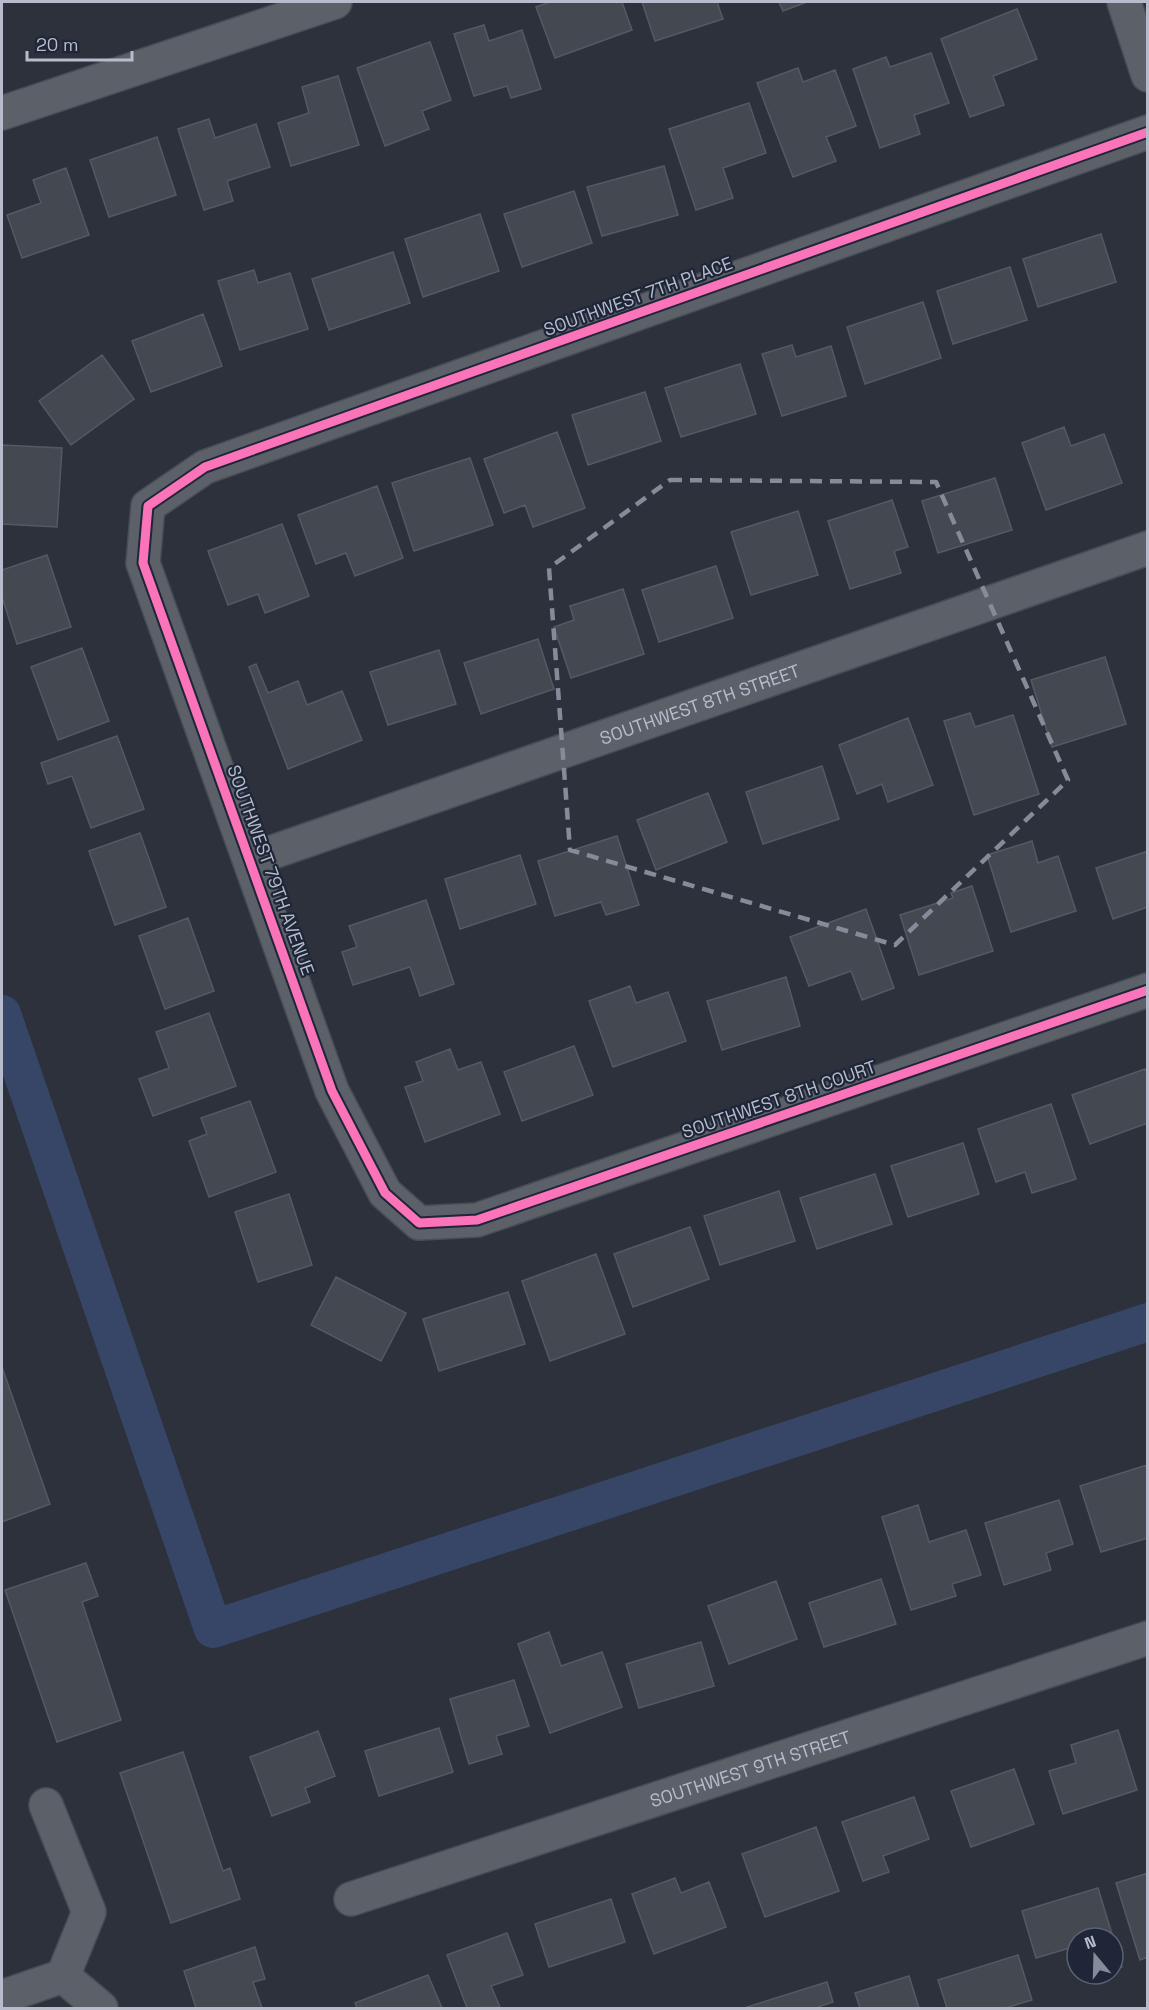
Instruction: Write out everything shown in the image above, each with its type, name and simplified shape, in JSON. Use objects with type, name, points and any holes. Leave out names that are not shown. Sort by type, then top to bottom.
[{"type":"street","points":[[2,113],[335,2]]},
{"type":"street","points":[[1124,2],[1148,75]]},
{"type":"street","name":"SOUTHWEST 7TH PLACE","points":[[148,506],[205,467],[1148,132]]},
{"type":"street","name":"SOUTHWEST 79TH AVENUE","points":[[148,506],[143,563],[332,1091],[385,1193],[419,1223]]},
{"type":"street","name":"SOUTHWEST 8TH STREET","points":[[250,860],[1148,548]]},
{"type":"street","name":"SOUTHWEST 8TH COURT","points":[[419,1223],[477,1220],[1148,990]]},
{"type":"street","name":"SOUTHWEST 9TH STREET","points":[[351,1899],[1148,1638]]},
{"type":"street","points":[[2,1997],[63,1976],[89,1912],[46,1805]]},
{"type":"street","points":[[63,1976],[101,2008]]},
{"type":"highlighted area","points":[[670,480],[936,482],[1068,780],[895,945],[570,850],[549,568]]},
{"type":"building","points":[[550,2],[622,2],[632,30],[555,58],[536,7]]},
{"type":"building","points":[[642,2],[717,2],[723,19],[655,41]]},
{"type":"building","points":[[779,2],[807,2],[783,11]]},
{"type":"building","points":[[1017,9],[1037,59],[993,76],[1004,105],[970,117],[941,39]]},
{"type":"building","points":[[484,25],[489,41],[522,30],[541,89],[511,98],[507,86],[474,96],[454,34]]},
{"type":"building","points":[[430,42],[451,100],[422,111],[429,129],[385,146],[357,68]]},
{"type":"building","points":[[931,53],[949,103],[914,115],[920,134],[880,148],[853,69],[886,57],[890,67]]},
{"type":"building","points":[[798,68],[803,82],[835,70],[856,126],[826,137],[836,161],[793,177],[757,83]]},
{"type":"building","points":[[338,76],[359,145],[291,166],[278,123],[309,113],[302,87]]},
{"type":"building","points":[[749,103],[766,153],[723,168],[733,198],[696,210],[669,129]]},
{"type":"building","points":[[209,119],[215,138],[256,124],[270,167],[227,181],[233,201],[204,210],[178,129]]},
{"type":"building","points":[[157,137],[176,195],[109,217],[90,160]]},
{"type":"building","points":[[664,166],[678,215],[602,236],[587,187]]},
{"type":"building","points":[[66,168],[89,235],[22,258],[7,215],[41,203],[33,180]]},
{"type":"building","points":[[574,191],[592,243],[522,267],[504,214]]},
{"type":"building","points":[[480,214],[499,271],[423,297],[405,239]]},
{"type":"building","points":[[1101,234],[1116,282],[1038,307],[1023,259]]},
{"type":"building","points":[[393,252],[410,303],[329,330],[312,279]]},
{"type":"building","points":[[1010,267],[1027,320],[953,344],[937,291]]},
{"type":"building","points":[[254,270],[258,283],[290,273],[308,329],[240,350],[218,281]]},
{"type":"building","points":[[923,302],[941,358],[865,384],[847,327]]},
{"type":"building","points":[[203,314],[222,366],[151,392],[132,341]]},
{"type":"building","points":[[792,345],[796,357],[831,346],[846,396],[782,416],[762,354]]},
{"type":"building","points":[[102,355],[134,399],[71,445],[39,401]]},
{"type":"building","points":[[740,364],[756,414],[681,437],[665,388]]},
{"type":"building","points":[[645,392],[661,441],[588,465],[572,415]]},
{"type":"building","points":[[1064,427],[1071,446],[1104,434],[1122,483],[1046,510],[1022,443]]},
{"type":"building","points":[[557,432],[585,508],[533,527],[525,505],[504,513],[484,459]]},
{"type":"building","points":[[2,445],[62,448],[57,527],[2,524]]},
{"type":"building","points":[[470,458],[493,525],[414,551],[392,483]]},
{"type":"building","points":[[995,478],[1012,530],[938,553],[922,501]]},
{"type":"building","points":[[377,486],[403,558],[355,576],[346,553],[316,564],[298,515]]},
{"type":"building","points":[[892,500],[908,547],[894,551],[901,573],[850,589],[828,521]]},
{"type":"building","points":[[798,511],[818,575],[751,595],[731,532]]},
{"type":"building","points":[[282,524],[309,596],[265,613],[258,594],[228,605],[208,551]]},
{"type":"building","points":[[47,555],[71,627],[17,644],[2,597],[2,570]]},
{"type":"building","points":[[716,566],[733,618],[659,642],[642,590]]},
{"type":"building","points":[[623,589],[644,654],[571,678],[554,627],[574,620],[570,606]]},
{"type":"building","points":[[538,639],[554,689],[481,714],[464,663]]},
{"type":"building","points":[[82,648],[109,721],[58,740],[31,667]]},
{"type":"building","points":[[439,650],[456,704],[388,725],[370,672]]},
{"type":"building","points":[[1105,657],[1126,724],[1052,747],[1031,680]]},
{"type":"building","points":[[256,664],[268,693],[298,681],[307,705],[342,691],[362,740],[288,769],[249,667]]},
{"type":"building","points":[[970,713],[975,727],[1013,715],[1039,794],[974,815],[944,721]]},
{"type":"building","points":[[908,718],[933,785],[888,802],[882,784],[857,794],[839,745]]},
{"type":"building","points":[[117,736],[144,809],[91,828],[72,776],[48,784],[41,763]]},
{"type":"building","points":[[822,766],[839,819],[763,844],[746,792]]},
{"type":"building","points":[[708,793],[727,842],[656,870],[637,820]]},
{"type":"building","points":[[140,833],[166,907],[115,925],[89,851]]},
{"type":"building","points":[[617,836],[639,905],[606,915],[601,902],[555,916],[538,861]]},
{"type":"building","points":[[1032,841],[1038,863],[1058,856],[1076,911],[1011,932],[987,855]]},
{"type":"building","points":[[1148,851],[1148,907],[1113,919],[1096,868]]},
{"type":"building","points":[[520,855],[536,904],[460,929],[445,879]]},
{"type":"building","points":[[972,886],[993,951],[919,975],[900,915],[953,898],[951,893]]},
{"type":"building","points":[[426,900],[454,984],[420,996],[410,967],[353,985],[342,952],[357,947],[349,926]]},
{"type":"building","points":[[866,909],[894,988],[862,1000],[851,971],[809,986],[790,937]]},
{"type":"building","points":[[188,918],[214,991],[165,1009],[139,936]]},
{"type":"building","points":[[786,977],[800,1026],[722,1050],[707,1001]]},
{"type":"building","points":[[630,986],[636,1003],[668,992],[686,1041],[613,1067],[589,1001]]},
{"type":"building","points":[[209,1013],[236,1086],[153,1116],[139,1079],[169,1068],[156,1032]]},
{"type":"building","points":[[574,1046],[593,1095],[522,1121],[504,1072]]},
{"type":"building","points":[[450,1049],[458,1070],[481,1062],[500,1114],[425,1142],[405,1087],[423,1081],[416,1062]]},
{"type":"building","points":[[1145,1069],[1148,1074],[1148,1123],[1090,1144],[1072,1095]]},
{"type":"building","points":[[250,1101],[276,1172],[209,1197],[189,1141],[207,1134],[201,1118]]},
{"type":"building","points":[[1051,1104],[1076,1179],[1032,1193],[1025,1172],[996,1182],[978,1129]]},
{"type":"building","points":[[963,1143],[979,1194],[908,1217],[891,1166]]},
{"type":"building","points":[[875,1174],[892,1224],[817,1249],[800,1198]]},
{"type":"building","points":[[779,1191],[795,1241],[720,1265],[704,1216]]},
{"type":"building","points":[[289,1194],[312,1265],[258,1282],[235,1212]]},
{"type":"building","points":[[690,1227],[709,1279],[633,1307],[614,1254]]},
{"type":"building","points":[[596,1254],[625,1334],[550,1361],[522,1281]]},
{"type":"building","points":[[336,1277],[406,1313],[381,1361],[311,1325]]},
{"type":"building","points":[[508,1292],[525,1344],[439,1371],[423,1319]]},
{"type":"building","points":[[2,1367],[50,1504],[2,1522]]},
{"type":"building","points":[[1147,1465],[1148,1538],[1101,1552],[1080,1486]]},
{"type":"building","points":[[1059,1500],[1073,1544],[1046,1553],[1051,1570],[1004,1585],[985,1523]]},
{"type":"building","points":[[918,1505],[929,1542],[966,1530],[981,1575],[952,1584],[956,1596],[911,1610],[882,1517]]},
{"type":"building","points":[[86,1563],[98,1596],[82,1602],[121,1720],[57,1742],[5,1590]]},
{"type":"building","points":[[881,1579],[896,1624],[824,1647],[809,1603]]},
{"type":"building","points":[[776,1581],[797,1639],[729,1664],[708,1606]]},
{"type":"building","points":[[549,1632],[561,1666],[602,1652],[622,1707],[550,1733],[518,1644]]},
{"type":"building","points":[[701,1642],[714,1686],[639,1708],[626,1664]]},
{"type":"building","points":[[514,1680],[529,1726],[496,1736],[502,1754],[469,1764],[450,1699]]},
{"type":"building","points":[[439,1728],[453,1772],[379,1796],[365,1751]]},
{"type":"building","points":[[1118,1730],[1137,1790],[1063,1814],[1049,1771],[1076,1763],[1071,1745]]},
{"type":"building","points":[[318,1731],[335,1776],[305,1788],[310,1802],[272,1816],[250,1757]]},
{"type":"building","points":[[183,1752],[223,1871],[230,1868],[240,1899],[171,1923],[120,1773]]},
{"type":"building","points":[[1014,1769],[1034,1824],[971,1847],[951,1791]]},
{"type":"building","points":[[914,1797],[929,1839],[883,1856],[889,1872],[863,1881],[842,1822]]},
{"type":"building","points":[[816,1827],[839,1891],[765,1917],[742,1854]]},
{"type":"building","points":[[1148,1873],[1148,1957],[1140,1960],[1116,1883]]},
{"type":"building","points":[[675,1878],[681,1893],[709,1882],[726,1927],[654,1954],[632,1894]]},
{"type":"building","points":[[1098,1888],[1110,1926],[1065,1926],[1065,1949],[1036,1958],[1022,1911]]},
{"type":"building","points":[[611,1899],[625,1942],[549,1967],[535,1924]]},
{"type":"building","points":[[507,1933],[523,1975],[491,1986],[500,2007],[467,2008],[447,1955]]},
{"type":"building","points":[[255,1947],[265,1979],[253,1982],[262,2008],[196,2008],[184,1971]]},
{"type":"building","points":[[1018,1955],[1032,2000],[1005,2008],[947,2008],[938,1980]]},
{"type":"building","points":[[428,1975],[442,2008],[357,2008],[355,2003]]},
{"type":"building","points":[[909,1976],[919,2008],[860,2008],[855,1993]]},
{"type":"building","points":[[827,1982],[833,2002],[819,2008],[747,2007]]},
{"type":"waterway","points":[[2,1014],[213,1629],[1148,1322]]},
{"type":"cycle path","points":[[1148,132],[205,467],[148,506],[143,563],[332,1091],[385,1193],[419,1223],[477,1220],[1148,990]]}]
